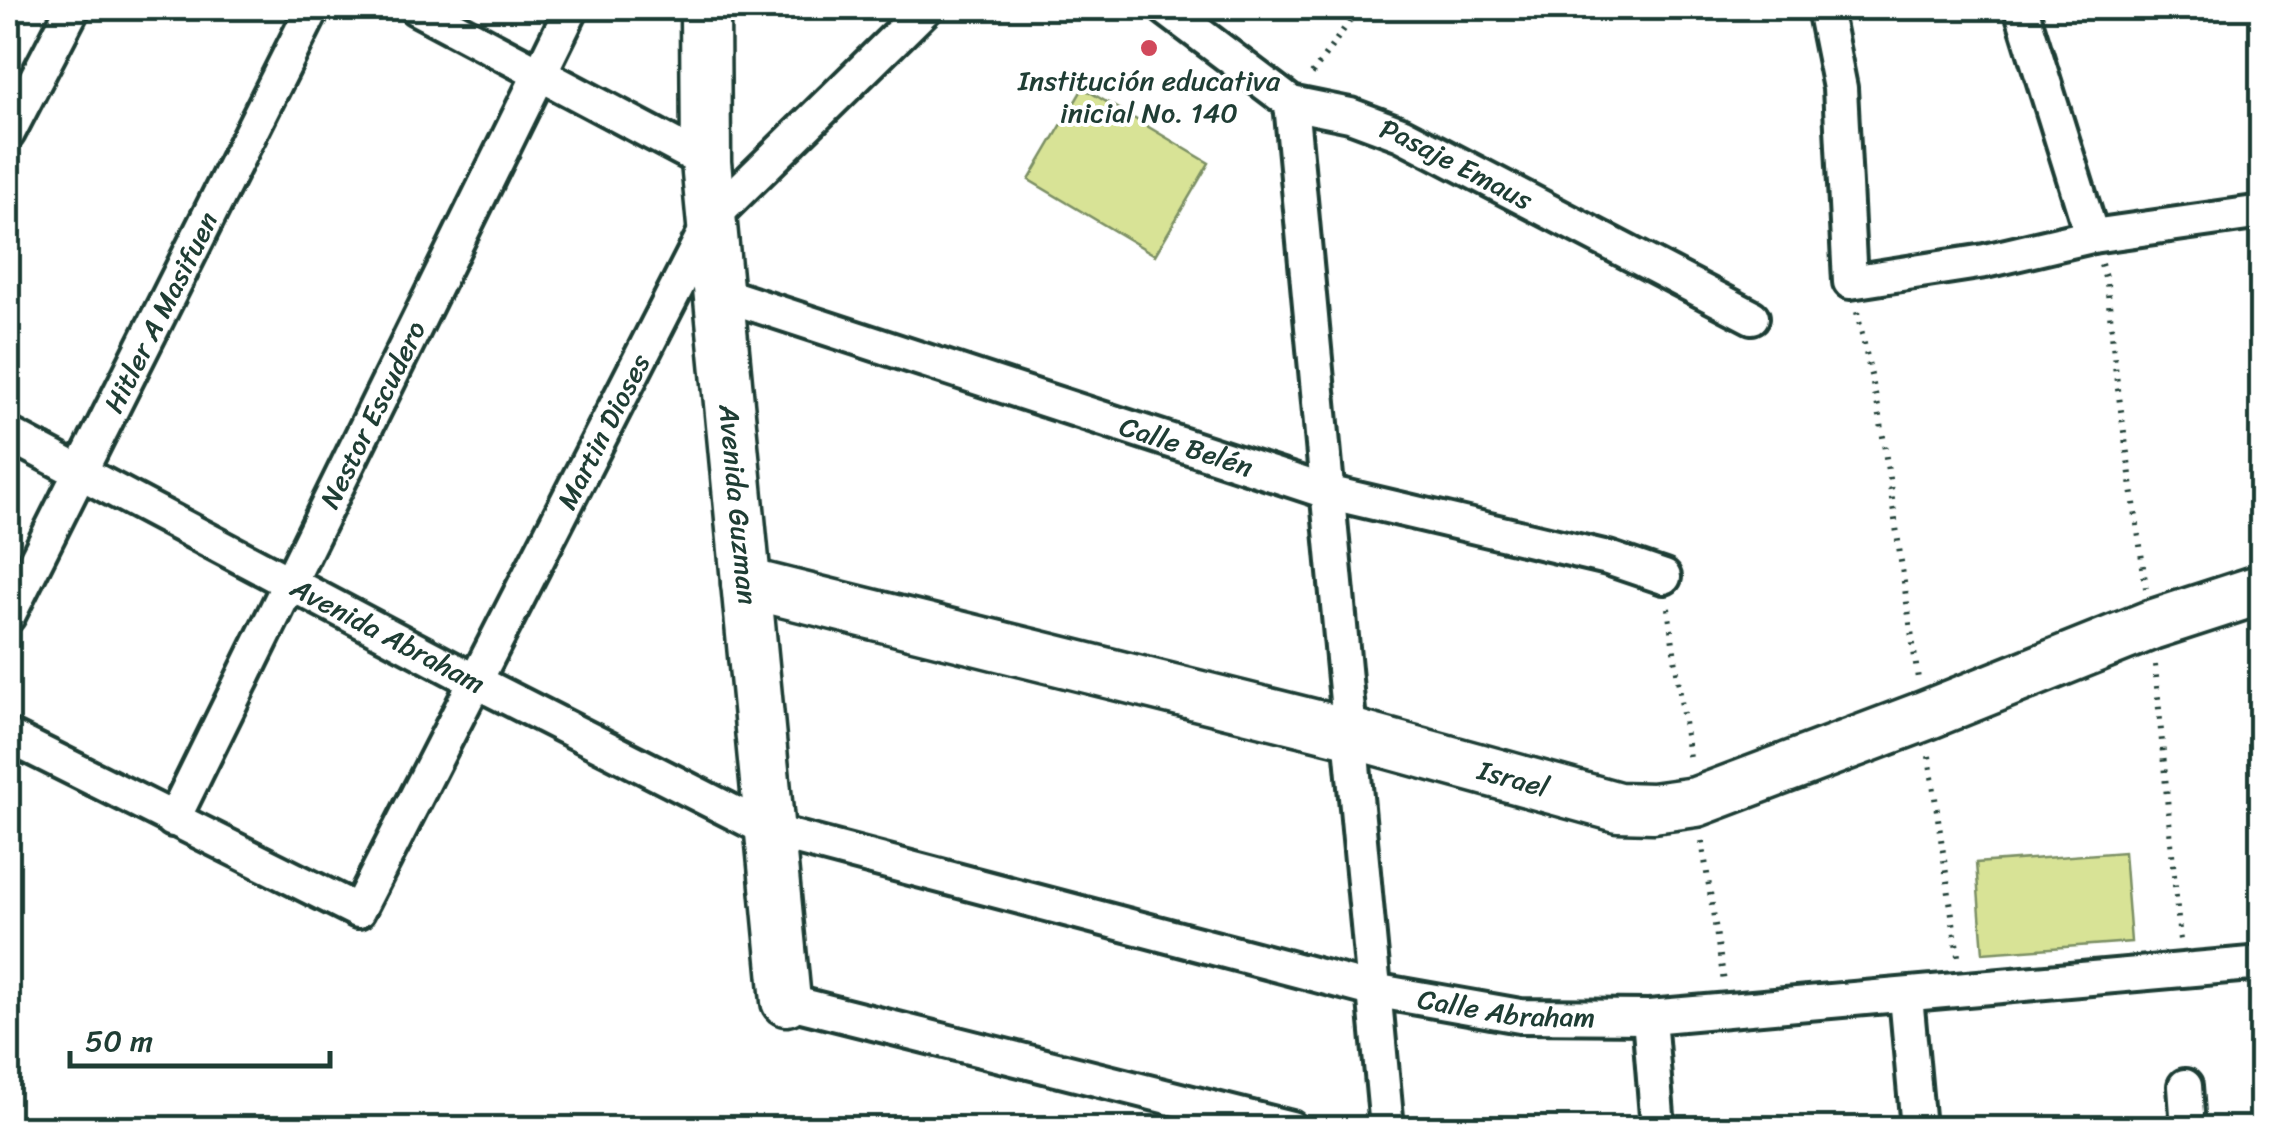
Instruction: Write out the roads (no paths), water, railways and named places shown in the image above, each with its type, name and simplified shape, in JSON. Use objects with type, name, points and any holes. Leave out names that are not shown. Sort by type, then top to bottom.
[{"type":"street","points":[[8,133],[73,8]]},
{"type":"street","name":"Hitler A Masifuen","points":[[8,616],[313,8]]},
{"type":"street","points":[[416,8],[706,162]]},
{"type":"street","name":"Nestor Escudero","points":[[173,820],[572,8]]},
{"type":"street","name":"Avenida Guzman","points":[[705,8],[706,162],[786,1001]]},
{"type":"street","name":"Martin Dioses","points":[[173,820],[358,911],[712,218],[926,8]]},
{"type":"street","name":"Pasaje Emaus","points":[[1164,8],[1292,103],[1350,115],[1401,134],[1752,317]]},
{"type":"street","points":[[1824,8],[1840,88],[1850,282],[1985,261],[2092,236],[2262,212]]},
{"type":"street","points":[[2021,8],[2092,236]]},
{"type":"street","points":[[1292,103],[1387,1128]]},
{"type":"street","name":"Calle Belén","points":[[719,293],[1327,492],[1608,558],[1664,578]]},
{"type":"street","name":"Avenida Abraham","points":[[8,434],[770,831]]},
{"type":"street","name":"Israel","points":[[746,582],[1353,734],[1618,807],[1654,808],[1696,802],[2151,625],[2262,588]]},
{"type":"street","points":[[8,736],[173,820]]},
{"type":"street","name":"Calle Abraham","points":[[770,831],[1374,990],[1520,1016],[1649,1017],[2262,963]]},
{"type":"street","points":[[1906,996],[1918,1128]]},
{"type":"street","points":[[786,1001],[1291,1128]]},
{"type":"street","points":[[1649,1017],[1658,1128]]},
{"type":"street","points":[[2185,1086],[2188,1128]]},
{"type":"place","name":"Institución educativa inicial No. 140","points":[[1149,48]]}]
